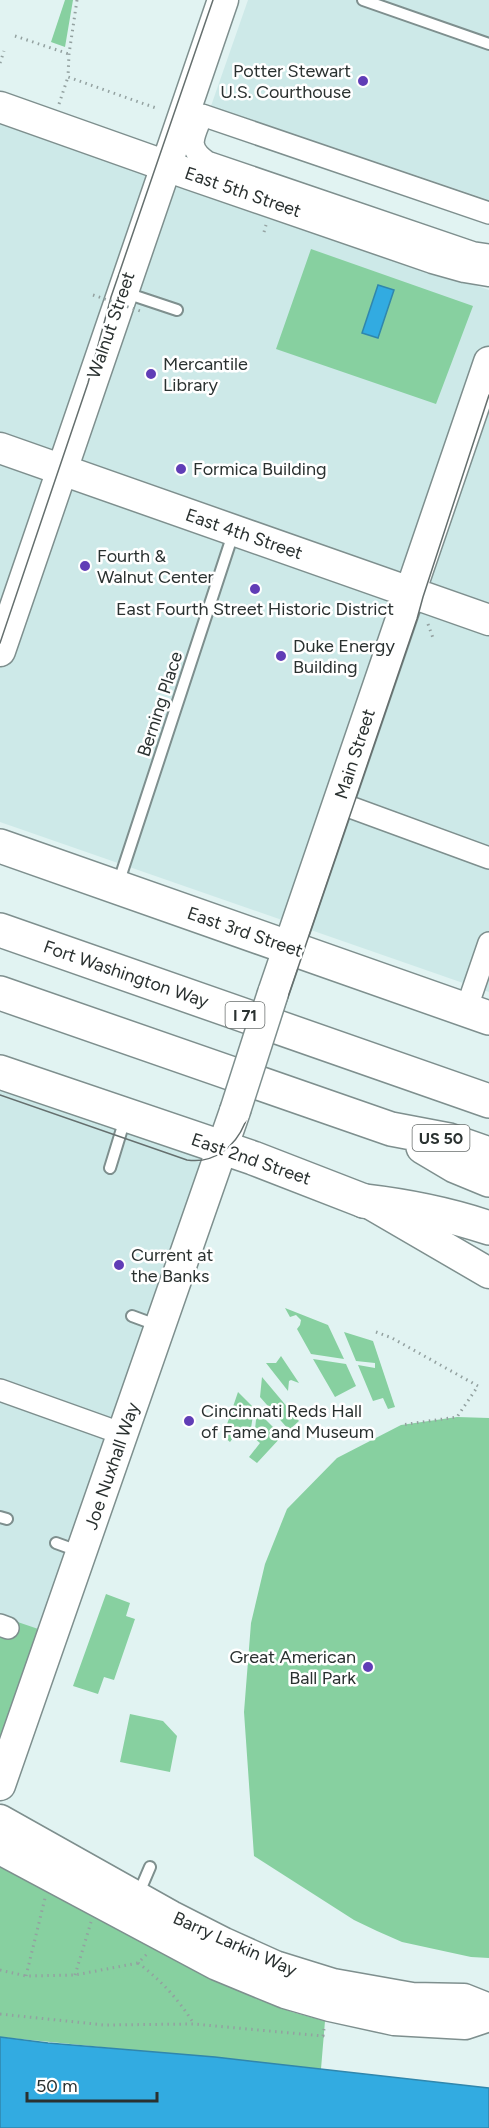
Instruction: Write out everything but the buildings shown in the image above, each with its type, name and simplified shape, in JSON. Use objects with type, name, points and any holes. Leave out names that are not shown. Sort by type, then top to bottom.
[{"type":"main road","name":"East 3rd Street","points":[[0,846],[478,1014]]},
{"type":"main road","name":"Fort Washington Way","points":[[0,930],[489,1101]]},
{"type":"main road","points":[[0,993],[391,1128],[455,1166],[489,1180]]},
{"type":"main road","name":"East 2nd Street","points":[[0,1072],[222,1148],[364,1201]]},
{"type":"main road","name":"US 50","points":[[391,1128],[449,1140],[489,1154]]},
{"type":"main road","points":[[364,1201],[415,1208],[465,1219],[489,1228]]},
{"type":"main road","points":[[415,1208],[489,1242]]},
{"type":"street","name":"Walnut Street","points":[[0,651],[62,470],[133,302],[166,165],[194,112],[223,0]]},
{"type":"street","name":"East 5th Street","points":[[0,107],[433,258],[489,271]]},
{"type":"street","points":[[194,112],[192,144],[195,154],[207,162],[474,253],[489,255]]},
{"type":"street","name":"Main Street","points":[[222,1148],[288,948],[489,362]]},
{"type":"street","name":"East 4th Street","points":[[0,448],[489,620]]},
{"type":"street","points":[[339,803],[489,858]]},
{"type":"street","points":[[478,1014],[489,943]]},
{"type":"street","name":"Joe Nuxhall Way","points":[[0,1785],[69,1548],[123,1434],[222,1148]]},
{"type":"street","name":"East 2nd Street","points":[[364,1201],[489,1274]]},
{"type":"street","points":[[0,1390],[123,1434]]},
{"type":"street","name":"Barry Larkin Way","points":[[0,1820],[217,1965],[285,1992],[330,2006],[404,2021],[465,2024],[489,2016]]},
{"type":"street","name":"Barry Larkin Way","points":[[0,1849],[275,1966],[333,1984],[412,1998],[464,1998],[489,2009]]},
{"type":"lane","points":[[363,0],[489,44]]},
{"type":"lane","points":[[194,112],[489,213]]},
{"type":"lane","points":[[133,302],[177,310]]},
{"type":"lane","name":"Berning Place","points":[[117,887],[234,531]]},
{"type":"lane","points":[[110,1168],[126,1115]]},
{"type":"lane","points":[[132,1316],[160,1327]]},
{"type":"lane","points":[[133,1907],[150,1868]]},
{"type":"path","points":[[59,104],[68,77],[77,0]]},
{"type":"path","points":[[15,36],[69,54]]},
{"type":"path","points":[[0,63],[4,51]]},
{"type":"path","points":[[68,77],[156,108]]},
{"type":"path","points":[[93,295],[133,302]]},
{"type":"path","points":[[427,623],[433,638]]},
{"type":"path","points":[[376,1332],[392,1338],[478,1386],[457,1417],[401,1425]]},
{"type":"path","points":[[26,1976],[47,1890]]},
{"type":"path","points":[[75,1975],[94,1915]]},
{"type":"path","points":[[0,1970],[26,1976],[75,1975],[138,1962],[154,1947]]},
{"type":"path","points":[[138,1962],[181,2003],[194,2024]]},
{"type":"path","points":[[0,2014],[104,2025],[194,2024],[323,2036],[326,2021]]},
{"type":"shaded area","name":"Potter Stewart U.S. Courthouse","points":[[248,0],[489,0],[489,200],[211,106]]},
{"type":"shaded area","points":[[0,121],[489,290],[489,992],[0,822]]},
{"type":"shaded area","points":[[0,1072],[222,1148],[0,1785]]},
{"type":"green space","points":[[65,0],[73,0],[65,47],[51,42]]},
{"type":"green space","points":[[311,249],[473,306],[436,404],[276,349]]},
{"type":"green space","points":[[285,1308],[328,1325],[344,1359],[311,1354],[297,1329],[301,1320],[296,1315],[290,1317]]},
{"type":"green space","points":[[344,1332],[373,1341],[395,1407],[388,1409],[383,1398],[373,1401],[358,1365],[375,1368],[375,1363],[356,1361]]},
{"type":"green space","points":[[281,1356],[299,1383],[289,1381],[288,1391],[266,1363],[276,1363]]},
{"type":"green space","points":[[313,1359],[346,1364],[356,1386],[335,1397]]},
{"type":"green space","points":[[262,1377],[299,1421],[289,1430],[260,1397]]},
{"type":"green space","points":[[238,1392],[254,1408],[250,1435],[240,1428],[230,1442],[223,1436]]},
{"type":"green space","points":[[257,1411],[282,1436],[257,1463],[249,1457],[260,1443],[254,1438]]},
{"type":"green space","name":"Great American Ball Park","points":[[457,1417],[489,1418],[489,1958],[471,1957],[402,1942],[354,1920],[254,1856],[244,1712],[251,1623],[265,1564],[287,1509],[337,1458],[401,1425]]},
{"type":"green space","points":[[106,1594],[130,1603],[126,1616],[135,1619],[114,1680],[104,1677],[98,1694],[73,1686]]},
{"type":"green space","points":[[0,1616],[53,1634],[0,1785]]},
{"type":"green space","points":[[130,1714],[163,1721],[177,1736],[170,1772],[120,1762]]},
{"type":"green space","points":[[0,1866],[225,1985],[292,2012],[325,2021],[321,2069],[0,2037]]},
{"type":"water","points":[[378,285],[394,290],[378,338],[362,333]]},
{"type":"water","points":[[0,2037],[215,2057],[489,2088],[489,2128],[0,2128]]},
{"type":"tram line","points":[[0,643],[88,383],[111,297],[213,0]]},
{"type":"tram line","points":[[0,1095],[187,1160],[197,1161],[215,1156],[229,1146],[241,1132],[417,619],[489,395]]},
{"type":"place","name":"Potter Stewart U.S. Courthouse","points":[[363,81]]},
{"type":"place","name":"Mercantile Library","points":[[151,374]]},
{"type":"place","name":"Formica Building","points":[[181,469]]},
{"type":"place","name":"Fourth & Walnut Center","points":[[85,566]]},
{"type":"place","name":"East Fourth Street Historic District","points":[[255,589]]},
{"type":"place","name":"Duke Energy Building","points":[[281,656]]},
{"type":"place","name":"Current at the Banks","points":[[119,1265]]},
{"type":"place","name":"Cincinnati Reds Hall of Fame and Museum","points":[[189,1421]]},
{"type":"place","name":"Great American Ball Park","points":[[368,1667]]}]
